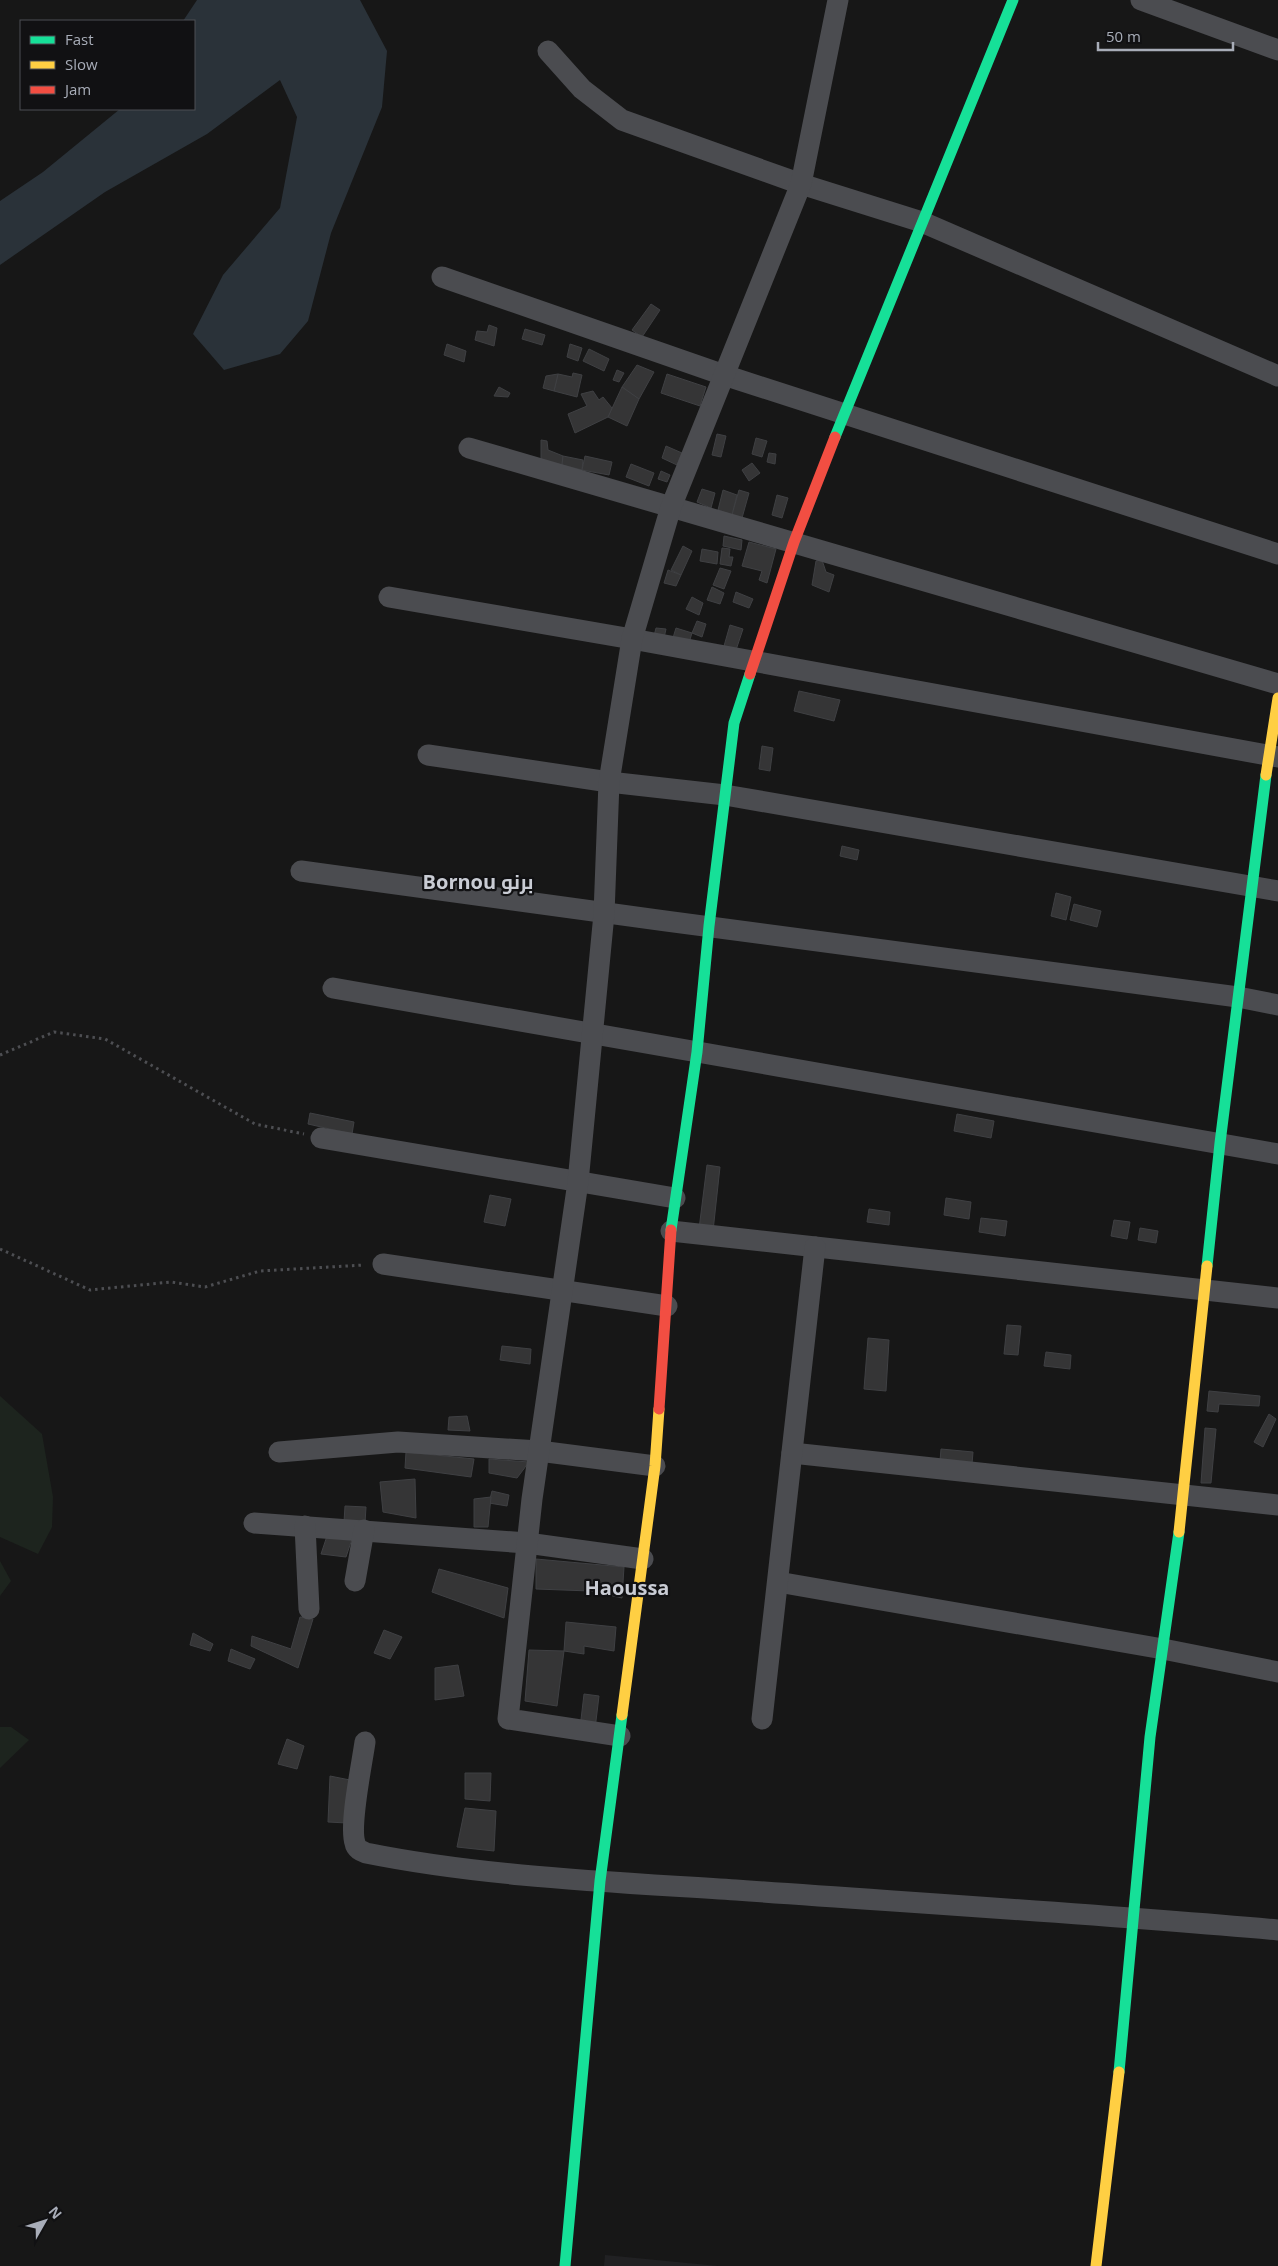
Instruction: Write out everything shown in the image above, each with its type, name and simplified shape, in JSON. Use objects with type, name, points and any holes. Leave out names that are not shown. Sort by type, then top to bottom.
[{"type":"street","points":[[620,1736],[508,1719],[527,1543],[578,1182],[604,914],[608,782],[632,639],[671,507],[801,184],[838,0]]},
{"type":"street","points":[[565,2266],[600,1881],[655,1466],[671,1231],[697,1052],[709,926],[734,723],[794,542],[1013,0]]},
{"type":"street","points":[[1141,0],[1278,50]]},
{"type":"street","points":[[548,51],[582,90],[622,120],[801,184],[922,222],[1278,376]]},
{"type":"street","points":[[442,277],[844,415],[1278,554]]},
{"type":"street","points":[[469,448],[1278,684]]},
{"type":"street","points":[[389,597],[632,639],[1273,756]]},
{"type":"street","points":[[1096,2266],[1120,2058],[1150,1738],[1184,1495],[1220,1143],[1252,886],[1273,756],[1278,698]]},
{"type":"street","points":[[428,755],[608,782],[725,795],[1278,890]]},
{"type":"street","points":[[301,871],[604,914],[709,926],[1238,997],[1278,1005]]},
{"type":"street","points":[[333,988],[1278,1154]]},
{"type":"street","points":[[321,1138],[675,1198]]},
{"type":"street","points":[[671,1231],[1278,1298]]},
{"type":"street","points":[[762,1719],[815,1247]]},
{"type":"street","points":[[384,1264],[667,1306]]},
{"type":"street","points":[[279,1452],[398,1442],[539,1451],[655,1466]]},
{"type":"street","points":[[792,1453],[1278,1505]]},
{"type":"street","points":[[254,1523],[527,1543],[643,1559]]},
{"type":"street","points":[[305,1526],[309,1609]]},
{"type":"street","points":[[355,1581],[364,1530]]},
{"type":"street","points":[[778,1582],[1163,1649],[1278,1672]]},
{"type":"street","points":[[366,1742],[354,1826],[355,1844],[358,1850],[414,1863],[600,1881],[1134,1917],[1278,1930]]},
{"type":"path","points":[[0,1055],[54,1032],[105,1039],[255,1124],[321,1138]]},
{"type":"path","points":[[0,1249],[90,1290],[171,1282],[206,1287],[260,1271],[384,1264]]},
{"type":"shaded area","points":[[197,0],[360,0],[387,51],[382,107],[331,233],[308,321],[280,354],[224,370],[193,334],[223,275],[280,208],[297,117],[280,80],[207,134],[105,192],[0,265],[0,201],[43,172],[119,110],[195,110],[195,20],[184,20]]},
{"type":"shaded area","points":[[0,1396],[42,1434],[53,1497],[52,1527],[38,1554],[0,1537]]},
{"type":"shaded area","points":[[0,1561],[11,1581],[0,1596]]},
{"type":"shaded area","points":[[0,1727],[11,1727],[29,1740],[0,1768]]},
{"type":"shaded area","points":[[605,2255],[718,2266],[604,2266]]},
{"type":"building","points":[[651,304],[660,310],[642,337],[632,330]]},
{"type":"building","points":[[489,325],[497,328],[494,346],[475,340],[477,331],[487,332]]},
{"type":"building","points":[[525,329],[545,335],[542,345],[522,339]]},
{"type":"building","points":[[447,344],[466,351],[464,362],[444,355]]},
{"type":"building","points":[[570,344],[582,348],[578,361],[567,357]]},
{"type":"building","points":[[589,349],[609,359],[604,371],[583,361]]},
{"type":"building","points":[[637,365],[654,372],[639,399],[622,387]]},
{"type":"building","points":[[617,370],[624,373],[619,382],[613,380]]},
{"type":"building","points":[[573,373],[582,375],[577,397],[554,391],[558,374],[572,377]]},
{"type":"building","points":[[558,374],[554,391],[543,388],[546,376]]},
{"type":"building","points":[[667,374],[706,387],[700,406],[661,393]]},
{"type":"building","points":[[499,387],[510,393],[508,397],[494,396]]},
{"type":"building","points":[[622,387],[639,399],[627,426],[608,417]]},
{"type":"building","points":[[593,391],[599,400],[603,397],[612,408],[608,417],[575,433],[568,414],[587,406],[581,394]]},
{"type":"building","points":[[717,434],[726,436],[721,457],[712,455]]},
{"type":"building","points":[[756,438],[767,441],[762,457],[752,454]]},
{"type":"building","points":[[541,440],[547,441],[548,450],[563,456],[562,465],[541,460]]},
{"type":"building","points":[[666,446],[682,453],[677,465],[662,458]]},
{"type":"building","points":[[769,453],[776,454],[775,464],[767,462]]},
{"type":"building","points":[[563,456],[583,460],[582,470],[562,465]]},
{"type":"building","points":[[585,456],[612,462],[609,475],[582,470]]},
{"type":"building","points":[[752,463],[760,473],[749,481],[742,470]]},
{"type":"building","points":[[631,464],[654,473],[649,486],[626,477]]},
{"type":"building","points":[[661,471],[670,475],[667,482],[658,479]]},
{"type":"building","points":[[702,489],[715,493],[711,508],[697,502]]},
{"type":"building","points":[[723,490],[737,495],[732,515],[718,510]]},
{"type":"building","points":[[739,490],[749,493],[742,518],[732,515]]},
{"type":"building","points":[[777,495],[788,498],[782,518],[772,515]]},
{"type":"building","points":[[724,536],[742,540],[741,550],[723,546]]},
{"type":"building","points":[[749,542],[776,549],[767,583],[759,580],[762,571],[742,566]]},
{"type":"building","points":[[683,546],[692,551],[681,575],[671,570]]},
{"type":"building","points":[[722,548],[730,549],[729,557],[733,557],[731,566],[720,564]]},
{"type":"building","points":[[702,549],[718,552],[717,564],[700,561]]},
{"type":"building","points":[[822,560],[826,572],[834,575],[829,592],[812,585],[816,561]]},
{"type":"building","points":[[720,568],[731,571],[724,589],[713,585]]},
{"type":"building","points":[[668,570],[681,575],[676,586],[664,583]]},
{"type":"building","points":[[712,587],[724,593],[720,604],[707,600]]},
{"type":"building","points":[[736,592],[753,599],[749,608],[733,602]]},
{"type":"building","points":[[692,597],[703,603],[699,615],[686,609]]},
{"type":"building","points":[[697,621],[706,624],[702,637],[692,633]]},
{"type":"building","points":[[730,625],[743,629],[736,650],[724,646]]},
{"type":"building","points":[[656,628],[666,629],[664,638],[654,636]]},
{"type":"building","points":[[676,628],[692,633],[688,646],[672,641]]},
{"type":"building","points":[[799,691],[840,700],[834,721],[794,711]]},
{"type":"building","points":[[762,746],[773,748],[770,771],[759,769]]},
{"type":"building","points":[[842,846],[859,850],[857,860],[840,856]]},
{"type":"building","points":[[1056,893],[1071,897],[1066,920],[1051,916]]},
{"type":"building","points":[[1074,904],[1101,911],[1097,927],[1070,920]]},
{"type":"building","points":[[310,1113],[354,1122],[352,1134],[308,1124]]},
{"type":"building","points":[[957,1114],[994,1121],[991,1138],[954,1131]]},
{"type":"building","points":[[707,1165],[720,1167],[713,1231],[699,1229]]},
{"type":"building","points":[[490,1195],[511,1199],[505,1226],[484,1222]]},
{"type":"building","points":[[946,1198],[971,1202],[969,1219],[944,1215]]},
{"type":"building","points":[[869,1209],[890,1212],[889,1225],[867,1222]]},
{"type":"building","points":[[981,1218],[1007,1221],[1005,1236],[979,1232]]},
{"type":"building","points":[[1114,1220],[1130,1222],[1127,1239],[1111,1236]]},
{"type":"building","points":[[1140,1228],[1158,1231],[1156,1243],[1138,1240]]},
{"type":"building","points":[[1007,1325],[1021,1326],[1018,1355],[1004,1354]]},
{"type":"building","points":[[868,1338],[889,1340],[886,1391],[864,1389]]},
{"type":"building","points":[[502,1346],[531,1349],[530,1364],[500,1360]]},
{"type":"building","points":[[1046,1352],[1071,1355],[1070,1369],[1044,1366]]},
{"type":"building","points":[[1209,1391],[1260,1396],[1259,1406],[1219,1404],[1218,1412],[1207,1411]]},
{"type":"building","points":[[1269,1414],[1276,1419],[1263,1447],[1254,1442]]},
{"type":"building","points":[[467,1416],[470,1431],[448,1430],[449,1417]]},
{"type":"building","points":[[1205,1428],[1216,1429],[1211,1483],[1201,1483]]},
{"type":"building","points":[[941,1449],[973,1452],[972,1464],[940,1461]]},
{"type":"building","points":[[406,1452],[474,1459],[471,1477],[405,1468]]},
{"type":"building","points":[[489,1459],[529,1462],[517,1478],[489,1473]]},
{"type":"building","points":[[415,1479],[416,1518],[383,1512],[380,1482]]},
{"type":"building","points":[[492,1491],[509,1495],[507,1506],[489,1503]]},
{"type":"building","points":[[491,1497],[488,1527],[474,1527],[474,1499]]},
{"type":"building","points":[[345,1506],[366,1507],[365,1523],[344,1522]]},
{"type":"building","points":[[327,1536],[352,1539],[346,1557],[321,1554]]},
{"type":"building","points":[[536,1559],[624,1567],[622,1598],[590,1591],[536,1589]]},
{"type":"building","points":[[439,1569],[508,1588],[504,1618],[432,1592]]},
{"type":"building","points":[[300,1617],[313,1619],[298,1668],[251,1646],[252,1636],[291,1649]]},
{"type":"building","points":[[566,1622],[616,1627],[614,1651],[584,1646],[584,1654],[564,1651]]},
{"type":"building","points":[[384,1630],[402,1637],[390,1659],[374,1653]]},
{"type":"building","points":[[193,1633],[213,1644],[210,1651],[190,1645]]},
{"type":"building","points":[[231,1649],[255,1659],[250,1669],[228,1661]]},
{"type":"building","points":[[529,1650],[564,1651],[557,1706],[525,1701]]},
{"type":"building","points":[[458,1665],[464,1696],[435,1700],[435,1668]]},
{"type":"building","points":[[584,1694],[599,1696],[595,1729],[580,1728]]},
{"type":"building","points":[[287,1739],[304,1746],[297,1769],[278,1764]]},
{"type":"building","points":[[465,1773],[491,1773],[490,1801],[465,1799]]},
{"type":"building","points":[[330,1776],[350,1780],[347,1823],[328,1822]]},
{"type":"building","points":[[465,1808],[496,1811],[494,1851],[457,1847]]},
{"type":"traffic: fast","points":[[835,437],[1013,0]]},
{"type":"traffic: fast","points":[[671,1230],[697,1052],[709,926],[734,723],[750,674]]},
{"type":"traffic: fast","points":[[1207,1266],[1220,1143],[1266,775]]},
{"type":"traffic: fast","points":[[1119,2072],[1150,1737],[1179,1532]]},
{"type":"traffic: fast","points":[[565,2266],[600,1881],[622,1715]]},
{"type":"traffic: slow","points":[[1266,775],[1278,698]]},
{"type":"traffic: slow","points":[[1179,1532],[1207,1266]]},
{"type":"traffic: slow","points":[[622,1715],[655,1466],[659,1409]]},
{"type":"traffic: slow","points":[[1096,2266],[1119,2072]]},
{"type":"traffic: jam","points":[[750,674],[794,542],[835,437]]},
{"type":"traffic: jam","points":[[659,1409],[671,1230]]},
{"type":"district","name":"Bornou برنو","points":[[478,881]]},
{"type":"district","name":"Haoussa","points":[[627,1587]]}]
